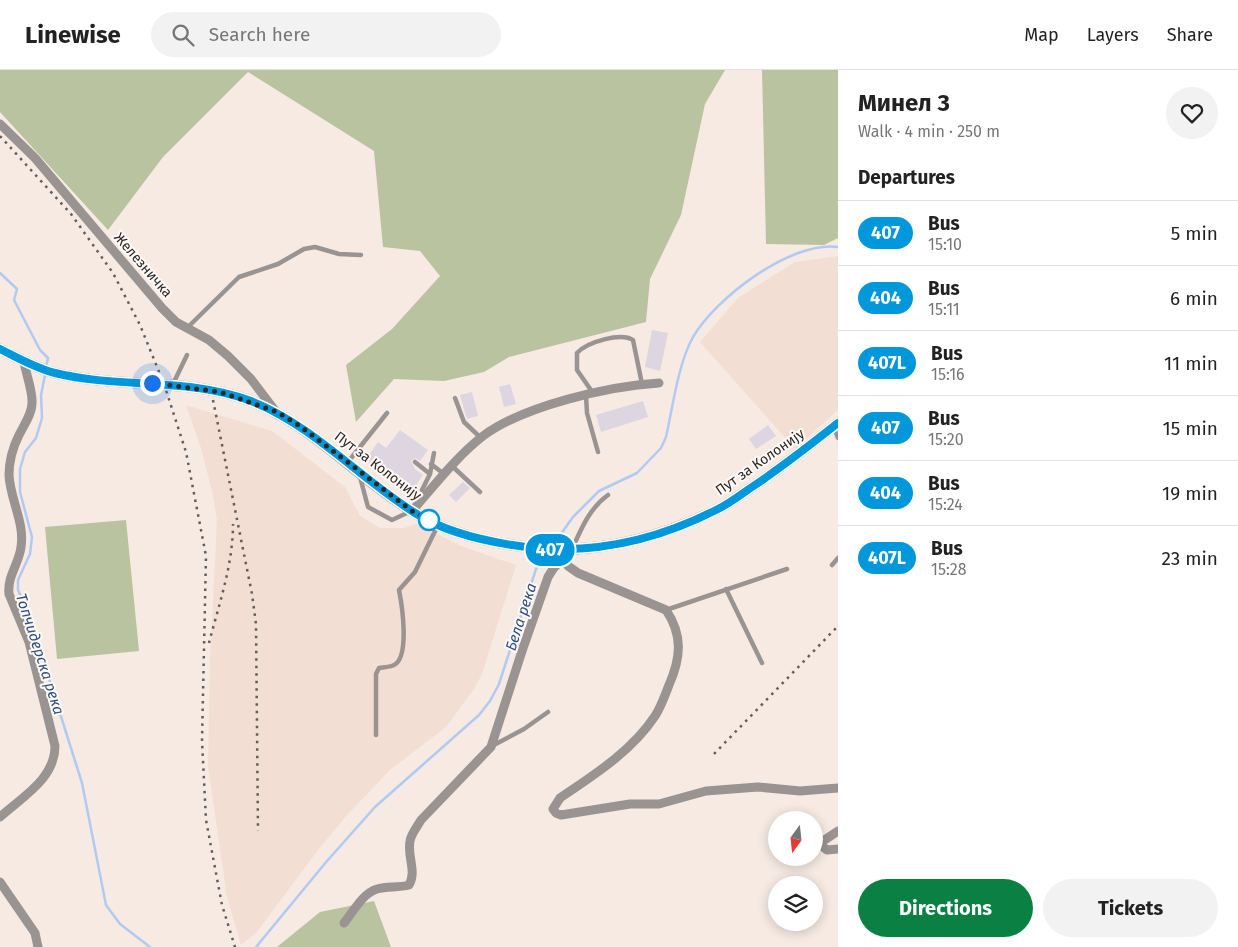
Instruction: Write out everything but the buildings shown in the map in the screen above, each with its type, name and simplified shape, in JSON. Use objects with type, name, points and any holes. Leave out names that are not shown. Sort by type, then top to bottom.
[{"type":"street","name":"Железничка","points":[[0,124],[35,158],[162,308],[176,322],[208,340],[228,356],[251,379],[277,412]]},
{"type":"street","name":"Пут за Колонију","points":[[0,349],[24,362],[51,372],[116,382],[173,384],[220,392],[277,412],[300,426],[412,511],[439,524],[488,541],[564,553],[601,548],[649,538],[718,509],[789,463],[836,429]]},
{"type":"street","points":[[0,817],[46,776],[55,756],[55,746],[29,642],[9,594],[8,586],[9,578],[22,548],[9,474],[14,448],[32,404],[24,362]]},
{"type":"street","points":[[412,511],[444,474],[481,438],[506,421],[534,410],[590,395],[642,384],[660,383]]},
{"type":"street","points":[[564,553],[568,566],[584,577],[666,610],[678,634],[680,650],[678,665],[656,714],[647,728],[626,750],[560,798],[555,805],[556,813],[561,815],[630,804],[659,804],[706,791],[758,787],[800,792],[838,788]]},
{"type":"street","points":[[344,923],[362,900],[378,888],[409,885],[412,879],[410,841],[413,832],[421,820],[491,747],[548,576],[564,553]]},
{"type":"street","points":[[838,831],[823,841],[822,846],[828,850],[838,849]]},
{"type":"street","points":[[0,882],[35,933],[38,947]]},
{"type":"lane","points":[[187,328],[239,277],[278,264],[304,250],[315,247],[339,254],[361,256]]},
{"type":"lane","points":[[598,452],[587,413],[590,395],[578,370],[578,352],[583,346],[616,337],[628,336],[633,340],[642,384]]},
{"type":"lane","points":[[173,384],[186,355]]},
{"type":"lane","points":[[455,398],[464,422],[481,438]]},
{"type":"lane","points":[[348,462],[388,413]]},
{"type":"lane","points":[[422,490],[430,474],[430,464],[434,453]]},
{"type":"lane","points":[[415,462],[430,474]]},
{"type":"lane","points":[[430,464],[444,474]]},
{"type":"lane","points":[[452,466],[480,492]]},
{"type":"lane","points":[[358,471],[368,507],[392,520],[412,511]]},
{"type":"lane","points":[[564,553],[590,512],[599,501],[608,495]]},
{"type":"lane","points":[[376,735],[376,674],[379,668],[395,665],[401,658],[404,648],[399,590],[415,572],[439,524]]},
{"type":"lane","points":[[832,565],[838,558]]},
{"type":"lane","points":[[666,610],[787,569]]},
{"type":"lane","points":[[726,589],[762,663]]},
{"type":"lane","points":[[491,747],[524,729],[548,712]]},
{"type":"shaded area","points":[[838,256],[838,410],[795,449],[700,342],[738,298],[795,262]]},
{"type":"shaded area","points":[[186,405],[272,431],[345,487],[360,516],[380,528],[405,528],[416,524],[461,546],[516,565],[482,674],[474,689],[446,727],[390,770],[348,814],[318,850],[256,933],[241,945],[227,897],[208,766],[210,660],[217,521],[213,495],[201,448]]},
{"type":"green space","points":[[0,70],[725,70],[705,104],[681,215],[650,279],[646,322],[509,357],[484,372],[444,381],[394,379],[356,422],[346,365],[392,329],[440,276],[420,251],[383,247],[374,151],[248,72],[163,157],[108,230],[0,112]]},
{"type":"green space","points":[[762,70],[838,70],[838,238],[824,245],[766,244]]},
{"type":"green space","points":[[126,520],[139,651],[57,659],[45,527]]},
{"type":"green space","points":[[374,901],[391,947],[277,947],[320,912]]},
{"type":"waterway","name":"Бела река","points":[[553,545],[573,517],[599,491],[637,473],[661,448],[666,437],[683,360],[693,337],[719,306],[756,275],[777,263],[798,253],[819,248],[838,247]]},
{"type":"waterway","name":"Топчидерска река","points":[[0,273],[17,289],[14,300],[40,350],[48,358],[46,367]]},
{"type":"waterway","name":"Топчидерска река","points":[[45,375],[41,395],[42,418],[36,438],[25,452],[20,469],[20,492],[32,537],[30,554],[18,580],[18,590],[29,615],[82,783],[106,905],[120,924],[150,947]]},
{"type":"waterway","name":"Бела река","points":[[256,947],[327,861],[375,807],[479,715],[490,701],[499,684],[536,569],[548,552]]},
{"type":"railway","points":[[0,136],[71,214],[113,273],[140,325],[164,384],[186,452],[206,556],[202,741],[206,820],[222,905],[235,947]]},
{"type":"railway","points":[[213,400],[252,594],[256,624],[258,831]]},
{"type":"railway","points":[[209,643],[228,569],[233,524]]},
{"type":"railway","points":[[714,754],[838,626]]},
{"type":"bus line","name":"407","points":[[0,349],[38,368],[68,376],[116,382],[173,384],[220,392],[249,400],[277,412],[300,426],[416,514],[450,529],[488,541],[534,549],[573,550],[601,548],[649,538],[718,509],[789,463],[838,423]]},
{"type":"route","points":[[152,383],[173,384],[220,392],[249,400],[277,412],[300,426],[416,514],[429,520]]}]
